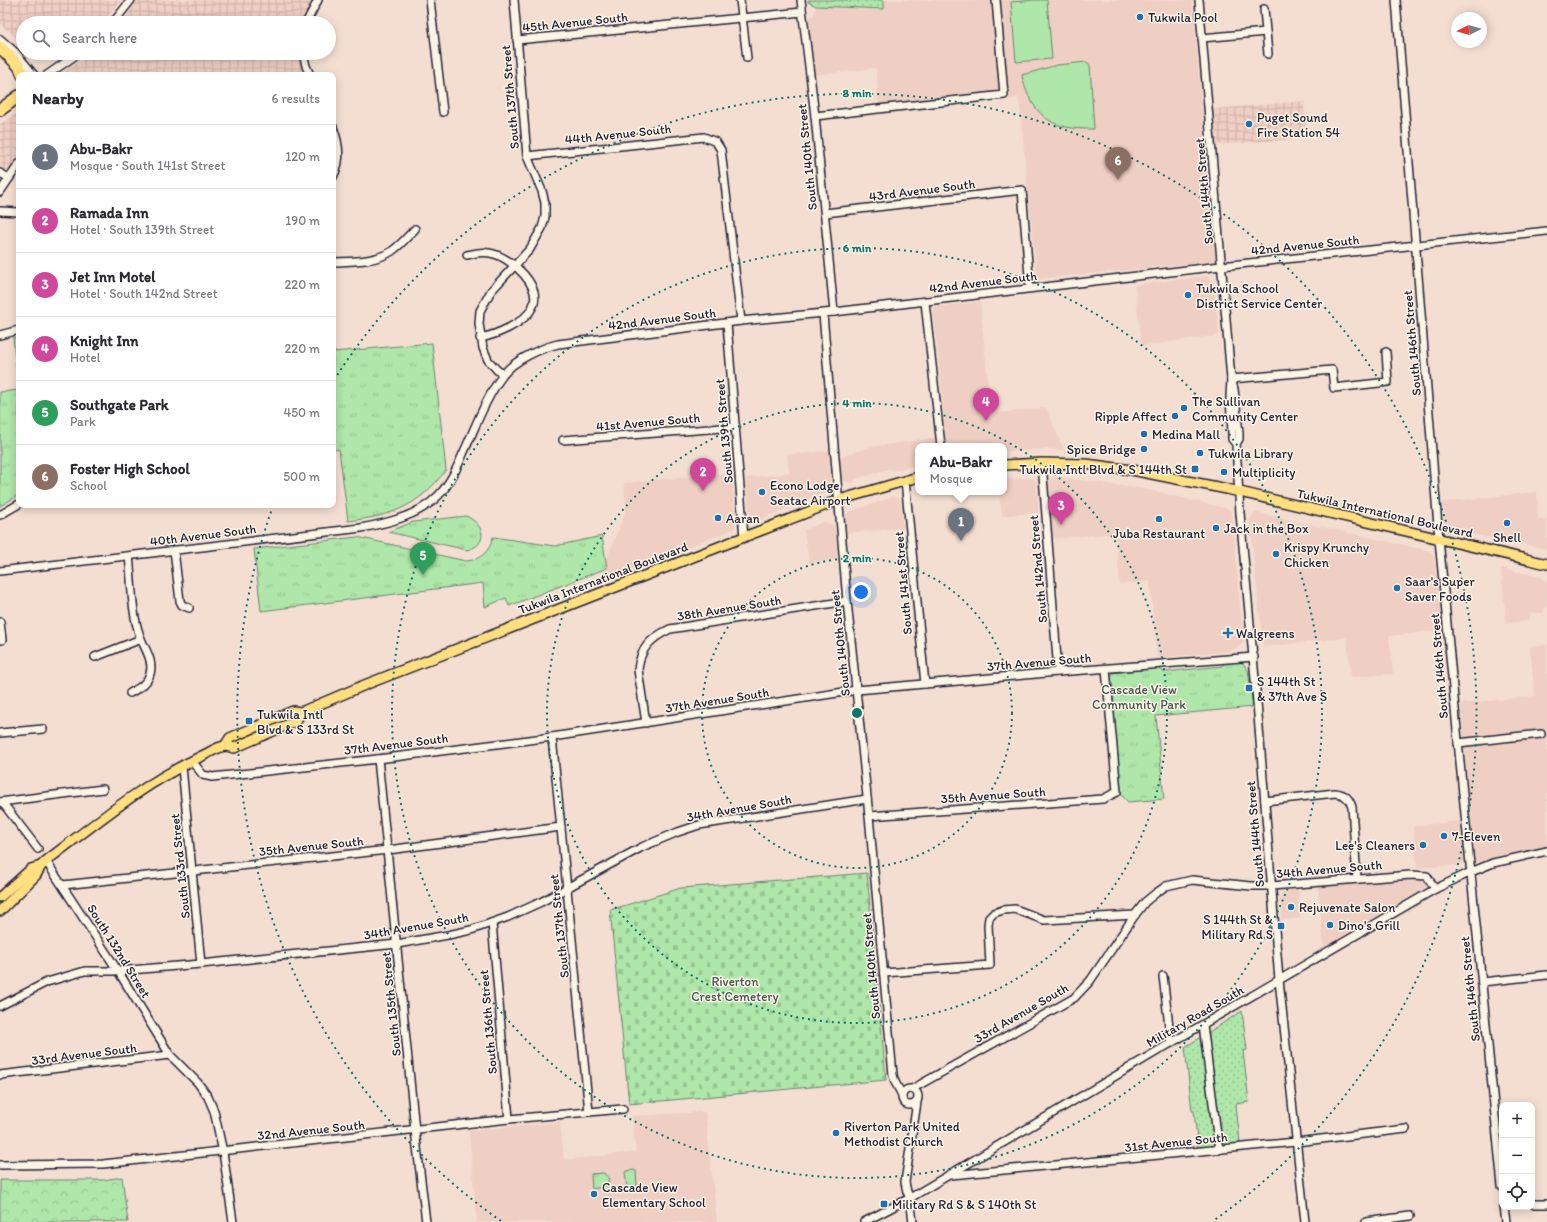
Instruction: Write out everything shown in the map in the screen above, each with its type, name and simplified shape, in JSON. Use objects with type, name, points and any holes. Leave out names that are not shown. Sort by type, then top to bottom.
[{"type":"highway","points":[[0,47],[19,66],[22,72]]},
{"type":"highway","points":[[0,104],[16,93]]},
{"type":"highway","points":[[0,110],[16,94]]},
{"type":"main road","name":"Tukwila International Boulevard","points":[[1007,465],[1042,463],[1086,464],[1132,470],[1239,492],[1547,564]]},
{"type":"main road","name":"Tukwila International Boulevard","points":[[0,897],[30,869],[44,863],[117,808],[155,782],[192,761],[225,746],[234,748],[296,721],[301,712],[368,684],[839,500],[915,478]]},
{"type":"main road","name":"Tukwila International Boulevard","points":[[0,911],[36,875],[44,863]]},
{"type":"street","points":[[118,16],[131,0]]},
{"type":"street","points":[[310,16],[318,0]]},
{"type":"street","points":[[430,0],[442,112]]},
{"type":"street","name":"South 137th Street","points":[[504,374],[497,370],[488,360],[483,348],[480,338],[480,311],[491,291],[530,249],[538,238],[545,217],[545,203],[542,191],[528,156],[514,0]]},
{"type":"street","points":[[740,0],[747,58]]},
{"type":"street","name":"South 140th Street","points":[[802,0],[802,12],[815,116],[834,312]]},
{"type":"street","points":[[815,116],[1004,95],[996,0]]},
{"type":"street","name":"South 144th Street","points":[[1199,0],[1231,379],[1234,389],[1239,433],[1239,439],[1236,444],[1239,492],[1254,657],[1279,980],[1305,1222]]},
{"type":"street","name":"South 146th Street","points":[[1396,0],[1439,539],[1501,1174]]},
{"type":"street","points":[[1264,9],[1268,54]]},
{"type":"street","name":"45th Avenue South","points":[[517,40],[802,12]]},
{"type":"street","points":[[1202,38],[1266,32]]},
{"type":"street","points":[[0,38],[16,53]]},
{"type":"street","points":[[22,60],[32,72]]},
{"type":"street","points":[[51,72],[69,60]]},
{"type":"street","points":[[305,60],[309,72]]},
{"type":"street","name":"44th Avenue South","points":[[528,156],[704,137],[712,139],[719,145],[721,150],[741,321]]},
{"type":"street","points":[[336,138],[339,150],[338,166],[336,170]]},
{"type":"street","points":[[0,192],[16,168]]},
{"type":"street","points":[[0,173],[9,178]]},
{"type":"street","name":"43rd Avenue South","points":[[825,213],[1022,190],[1030,288]]},
{"type":"street","points":[[0,211],[16,212]]},
{"type":"street","points":[[336,262],[369,259],[391,252],[415,229]]},
{"type":"street","name":"42nd Avenue South","points":[[407,515],[427,505],[439,495],[454,473],[479,416],[504,374],[520,360],[545,347],[558,344],[741,321],[823,314],[1030,288],[1547,231]]},
{"type":"street","points":[[467,255],[482,252],[493,253],[501,257],[515,265],[532,285],[535,293],[533,307],[527,316],[490,336],[480,338]]},
{"type":"street","points":[[925,302],[941,443]]},
{"type":"street","name":"South 140th Street","points":[[823,314],[847,600],[857,690],[893,1075],[895,1082],[905,1091]]},
{"type":"street","name":"South 139th Street","points":[[727,323],[744,538]]},
{"type":"street","points":[[0,335],[16,331]]},
{"type":"street","points":[[1231,379],[1332,370],[1334,388],[1388,382],[1386,352]]},
{"type":"street","name":"41st Avenue South","points":[[563,440],[736,427]]},
{"type":"street","name":"South 142nd Street","points":[[1042,463],[1058,672]]},
{"type":"street","name":"South 141st Street","points":[[905,480],[924,684]]},
{"type":"street","points":[[0,515],[16,506]]},
{"type":"street","name":"40th Avenue South","points":[[0,571],[361,528],[386,524],[407,515]]},
{"type":"street","points":[[174,550],[180,601],[182,605],[190,608]]},
{"type":"street","points":[[129,556],[135,619],[141,639],[150,660],[150,675],[142,687],[130,693]]},
{"type":"street","name":"38th Avenue South","points":[[646,723],[638,670],[639,661],[643,651],[650,641],[658,634],[670,629],[847,600]]},
{"type":"street","points":[[0,622],[2,640]]},
{"type":"street","points":[[95,657],[141,639]]},
{"type":"street","name":"37th Avenue South","points":[[192,761],[203,776],[212,777],[378,759],[552,737],[857,690],[1058,672],[1254,657]]},
{"type":"street","name":"35th Avenue South","points":[[869,816],[1103,799],[1117,792],[1106,669]]},
{"type":"street","points":[[0,733],[43,728]]},
{"type":"street","points":[[1458,743],[1541,734]]},
{"type":"street","name":"South 137th Street","points":[[552,737],[589,1112]]},
{"type":"street","name":"South 135th Street","points":[[378,759],[415,1130],[426,1222]]},
{"type":"street","name":"South 133rd Street","points":[[182,767],[201,964]]},
{"type":"street","points":[[1,802],[103,789]]},
{"type":"street","points":[[1265,801],[1335,793],[1342,794],[1347,797],[1352,807],[1357,879]]},
{"type":"street","name":"34th Avenue South","points":[[0,1006],[47,982],[70,974],[85,971],[201,964],[397,944],[448,936],[508,917],[568,888],[642,846],[699,825],[867,799]]},
{"type":"street","points":[[1,802],[38,849]]},
{"type":"street","name":"35th Avenue South","points":[[63,886],[388,850],[561,827]]},
{"type":"street","name":"Military Road South","points":[[864,1222],[949,1176],[1171,1043],[1435,889],[1493,863],[1547,851]]},
{"type":"street","name":"South 132nd Street","points":[[44,863],[63,886],[118,970],[170,1055]]},
{"type":"street","name":"34th Avenue South","points":[[1135,914],[1145,902],[1166,886],[1201,880],[1251,886],[1271,886],[1421,875],[1427,876],[1435,889]]},
{"type":"street","points":[[884,973],[990,964],[989,918],[994,913],[1003,910],[1015,909],[1044,920],[1135,914]]},
{"type":"street","name":"33rd Avenue South","points":[[905,1091],[933,1077],[1074,998],[1090,981],[1135,914]]},
{"type":"street","name":"South 136th Street","points":[[492,923],[509,1120]]},
{"type":"street","points":[[1482,982],[1547,975]]},
{"type":"street","points":[[1163,976],[1171,1043]]},
{"type":"street","points":[[1203,1025],[1219,1150]]},
{"type":"street","points":[[170,1055],[198,1083],[208,1097],[214,1110],[223,1152],[233,1222]]},
{"type":"street","name":"33rd Avenue South","points":[[0,1075],[170,1055]]},
{"type":"street","name":"33rd Avenue South","points":[[917,1099],[933,1077]]},
{"type":"street","points":[[912,1123],[916,1114],[916,1092],[905,1091],[904,1102],[909,1105],[912,1123],[905,1182],[910,1198],[913,1222]]},
{"type":"street","points":[[909,1105],[913,1105],[917,1099]]},
{"type":"street","name":"32nd Avenue South","points":[[0,1165],[103,1164],[623,1109]]},
{"type":"street","name":"31st Avenue South","points":[[949,1176],[1219,1150],[1406,1129]]},
{"type":"street","points":[[1535,1204],[1547,1204]]},
{"type":"street","points":[[1504,1210],[1506,1222]]},
{"type":"street","points":[[1366,1222],[1410,1216]]},
{"type":"shaded area","points":[[0,0],[122,0],[108,16],[16,16],[16,37],[0,24]]},
{"type":"shaded area","points":[[137,0],[306,0],[311,4],[305,16],[126,16]]},
{"type":"shaded area","points":[[884,0],[1192,0],[1216,261],[1037,279],[1019,98],[880,114],[876,68],[813,75],[807,21],[814,14],[816,6],[884,9]]},
{"type":"shaded area","points":[[83,60],[300,60],[304,72],[61,72]]},
{"type":"shaded area","points":[[1304,101],[1307,138],[1217,145],[1214,109]]},
{"type":"shaded area","points":[[16,114],[16,164],[0,186],[0,124]]},
{"type":"shaded area","points":[[1206,276],[1213,281],[1219,335],[1141,346],[1135,285]]},
{"type":"shaded area","points":[[980,302],[991,414],[1046,408],[1064,450],[1049,449],[1007,451],[1007,443],[947,443],[933,307]]},
{"type":"shaded area","points":[[935,438],[936,443],[915,443],[915,466],[896,470],[889,469],[856,479],[853,483],[844,481],[841,476],[839,458],[870,447]]},
{"type":"shaded area","points":[[829,451],[830,485],[826,493],[756,521],[750,518],[746,478],[789,473],[787,455]]},
{"type":"shaded area","points":[[732,473],[734,529],[607,579],[604,566],[626,510],[624,483]]},
{"type":"shaded area","points":[[1059,477],[1149,490],[1229,509],[1232,513],[1243,642],[1231,651],[1157,658],[1150,581],[1120,584],[1115,533],[1052,539],[1047,484],[1050,482],[1050,479]]},
{"type":"shaded area","points":[[1032,478],[1036,481],[1039,512],[1002,516],[999,495],[1007,495],[1007,479]]},
{"type":"shaded area","points":[[1537,492],[1538,519],[1547,521],[1547,549],[1448,530],[1445,527],[1443,502]]},
{"type":"shaded area","points":[[893,497],[900,499],[903,528],[847,533],[845,518],[849,512]]},
{"type":"shaded area","points":[[1255,513],[1430,551],[1434,556],[1442,630],[1389,636],[1393,674],[1351,677],[1347,638],[1263,647],[1250,520]]},
{"type":"shaded area","points":[[823,522],[830,523],[835,527],[837,560],[809,563],[804,530]]},
{"type":"shaded area","points":[[1501,568],[1540,577],[1547,582],[1547,608],[1545,608],[1543,613],[1531,613],[1527,621],[1506,623]]},
{"type":"shaded area","points":[[1547,645],[1547,846],[1477,862],[1473,857],[1461,704],[1535,696],[1530,647]]},
{"type":"shaded area","points":[[1461,821],[1464,858],[1463,863],[1460,865],[1417,868],[1413,826]]},
{"type":"shaded area","points":[[1420,880],[1427,883],[1426,887],[1324,949],[1318,887]]},
{"type":"shaded area","points":[[1298,889],[1301,918],[1282,920],[1281,893],[1288,890]]},
{"type":"shaded area","name":"Cascade View Elementary School","points":[[705,1112],[717,1222],[477,1222],[469,1131],[560,1122],[564,1160],[636,1152],[632,1116]]},
{"type":"green space","points":[[808,0],[884,0],[884,9],[816,6],[808,2]]},
{"type":"green space","points":[[1047,0],[1052,59],[1016,62],[1011,2]]},
{"type":"green space","points":[[1087,62],[1090,65],[1094,129],[1066,127],[1047,119],[1040,113],[1030,99],[1022,75],[1057,65]]},
{"type":"green space","points":[[13,338],[16,338],[16,364]]},
{"type":"green space","points":[[432,343],[446,470],[436,483],[425,493],[403,508],[378,516],[348,521],[339,449],[336,450],[336,352]]},
{"type":"green space","points":[[16,390],[16,497],[0,506],[0,392]]},
{"type":"green space","points":[[466,516],[477,524],[482,534],[479,544],[467,550],[388,532],[413,522]]},
{"type":"green space","points":[[602,536],[607,568],[509,606],[506,598],[485,607],[483,583],[261,611],[254,549],[357,537],[466,561],[476,559],[484,554],[490,547],[493,537],[555,546]]},
{"type":"green space","name":"Cascade View Community Park","points":[[1225,663],[1243,663],[1248,670],[1253,707],[1156,716],[1164,799],[1128,802],[1121,795],[1111,679],[1113,673],[1157,668],[1164,672],[1222,666]]},
{"type":"green space","name":"Riverton Crest Cemetery","points":[[867,873],[886,1080],[629,1104],[610,910],[681,888]]},
{"type":"green space","points":[[1242,1011],[1247,1050],[1243,1051],[1249,1102],[1236,1104],[1240,1143],[1198,1148],[1194,1111],[1192,1111],[1185,1047]]},
{"type":"green space","points":[[626,1171],[636,1171],[637,1186],[627,1188],[625,1173]]},
{"type":"green space","points":[[604,1173],[609,1179],[607,1185],[592,1189],[591,1174]]},
{"type":"green space","points":[[122,1177],[128,1222],[0,1222],[0,1180],[103,1180]]},
{"type":"place","name":"Tukwila Pool","points":[[1140,17]]},
{"type":"place","name":"Puget Sound Fire Station 54","points":[[1249,124]]},
{"type":"place","name":"Foster High School","points":[[1118,180]]},
{"type":"place","name":"Tukwila School District Service Center","points":[[1188,295]]},
{"type":"place","name":"The Sullivan Community Center","points":[[1184,408]]},
{"type":"place","name":"Ripple Affect","points":[[1175,416]]},
{"type":"place","name":"Knight Inn","points":[[986,421]]},
{"type":"place","name":"Medina Mall","points":[[1144,434]]},
{"type":"place","name":"Spice Bridge","points":[[1144,449]]},
{"type":"place","name":"Tukwila Library","points":[[1200,453]]},
{"type":"place","name":"Tukwila Intl Blvd & S 144th St","points":[[1195,469]]},
{"type":"place","name":"Multiplicity","points":[[1224,472]]},
{"type":"place","name":"Ramada Inn","points":[[703,491]]},
{"type":"place","name":"Econo Lodge Seatac Airport","points":[[762,492]]},
{"type":"place","name":"Aaran","points":[[718,518]]},
{"type":"place","name":"Juba Restaurant","points":[[1159,519]]},
{"type":"place","name":"Shell","points":[[1507,523]]},
{"type":"place","name":"Jet Inn Motel","points":[[1061,525]]},
{"type":"place","name":"Jack in the Box","points":[[1216,528]]},
{"type":"place","name":"Abu-Bakr","points":[[961,541]]},
{"type":"place","name":"Krispy Krunchy Chicken","points":[[1276,554]]},
{"type":"place","name":"Southgate Park","points":[[423,575]]},
{"type":"place","name":"Saar's Super Saver Foods","points":[[1397,588]]},
{"type":"place","name":"Walgreens","points":[[1228,633]]},
{"type":"place","name":"S 144th St & 37th Ave S","points":[[1249,688]]},
{"type":"place","name":"Tukwila Intl Blvd & S 133rd St","points":[[249,721]]},
{"type":"place","name":"7-Eleven","points":[[1444,836]]},
{"type":"place","name":"Lee's Cleaners","points":[[1423,845]]},
{"type":"place","name":"Rejuvenate Salon","points":[[1291,907]]},
{"type":"place","name":"Dino's Grill","points":[[1330,925]]},
{"type":"place","name":"S 144th St & Military Rd S","points":[[1281,926]]},
{"type":"place","name":"Riverton Park United Methodist Church","points":[[836,1133]]},
{"type":"place","name":"Cascade View Elementary School","points":[[594,1194]]},
{"type":"place","name":"Military Rd S & S 140th St","points":[[884,1204]]}]
